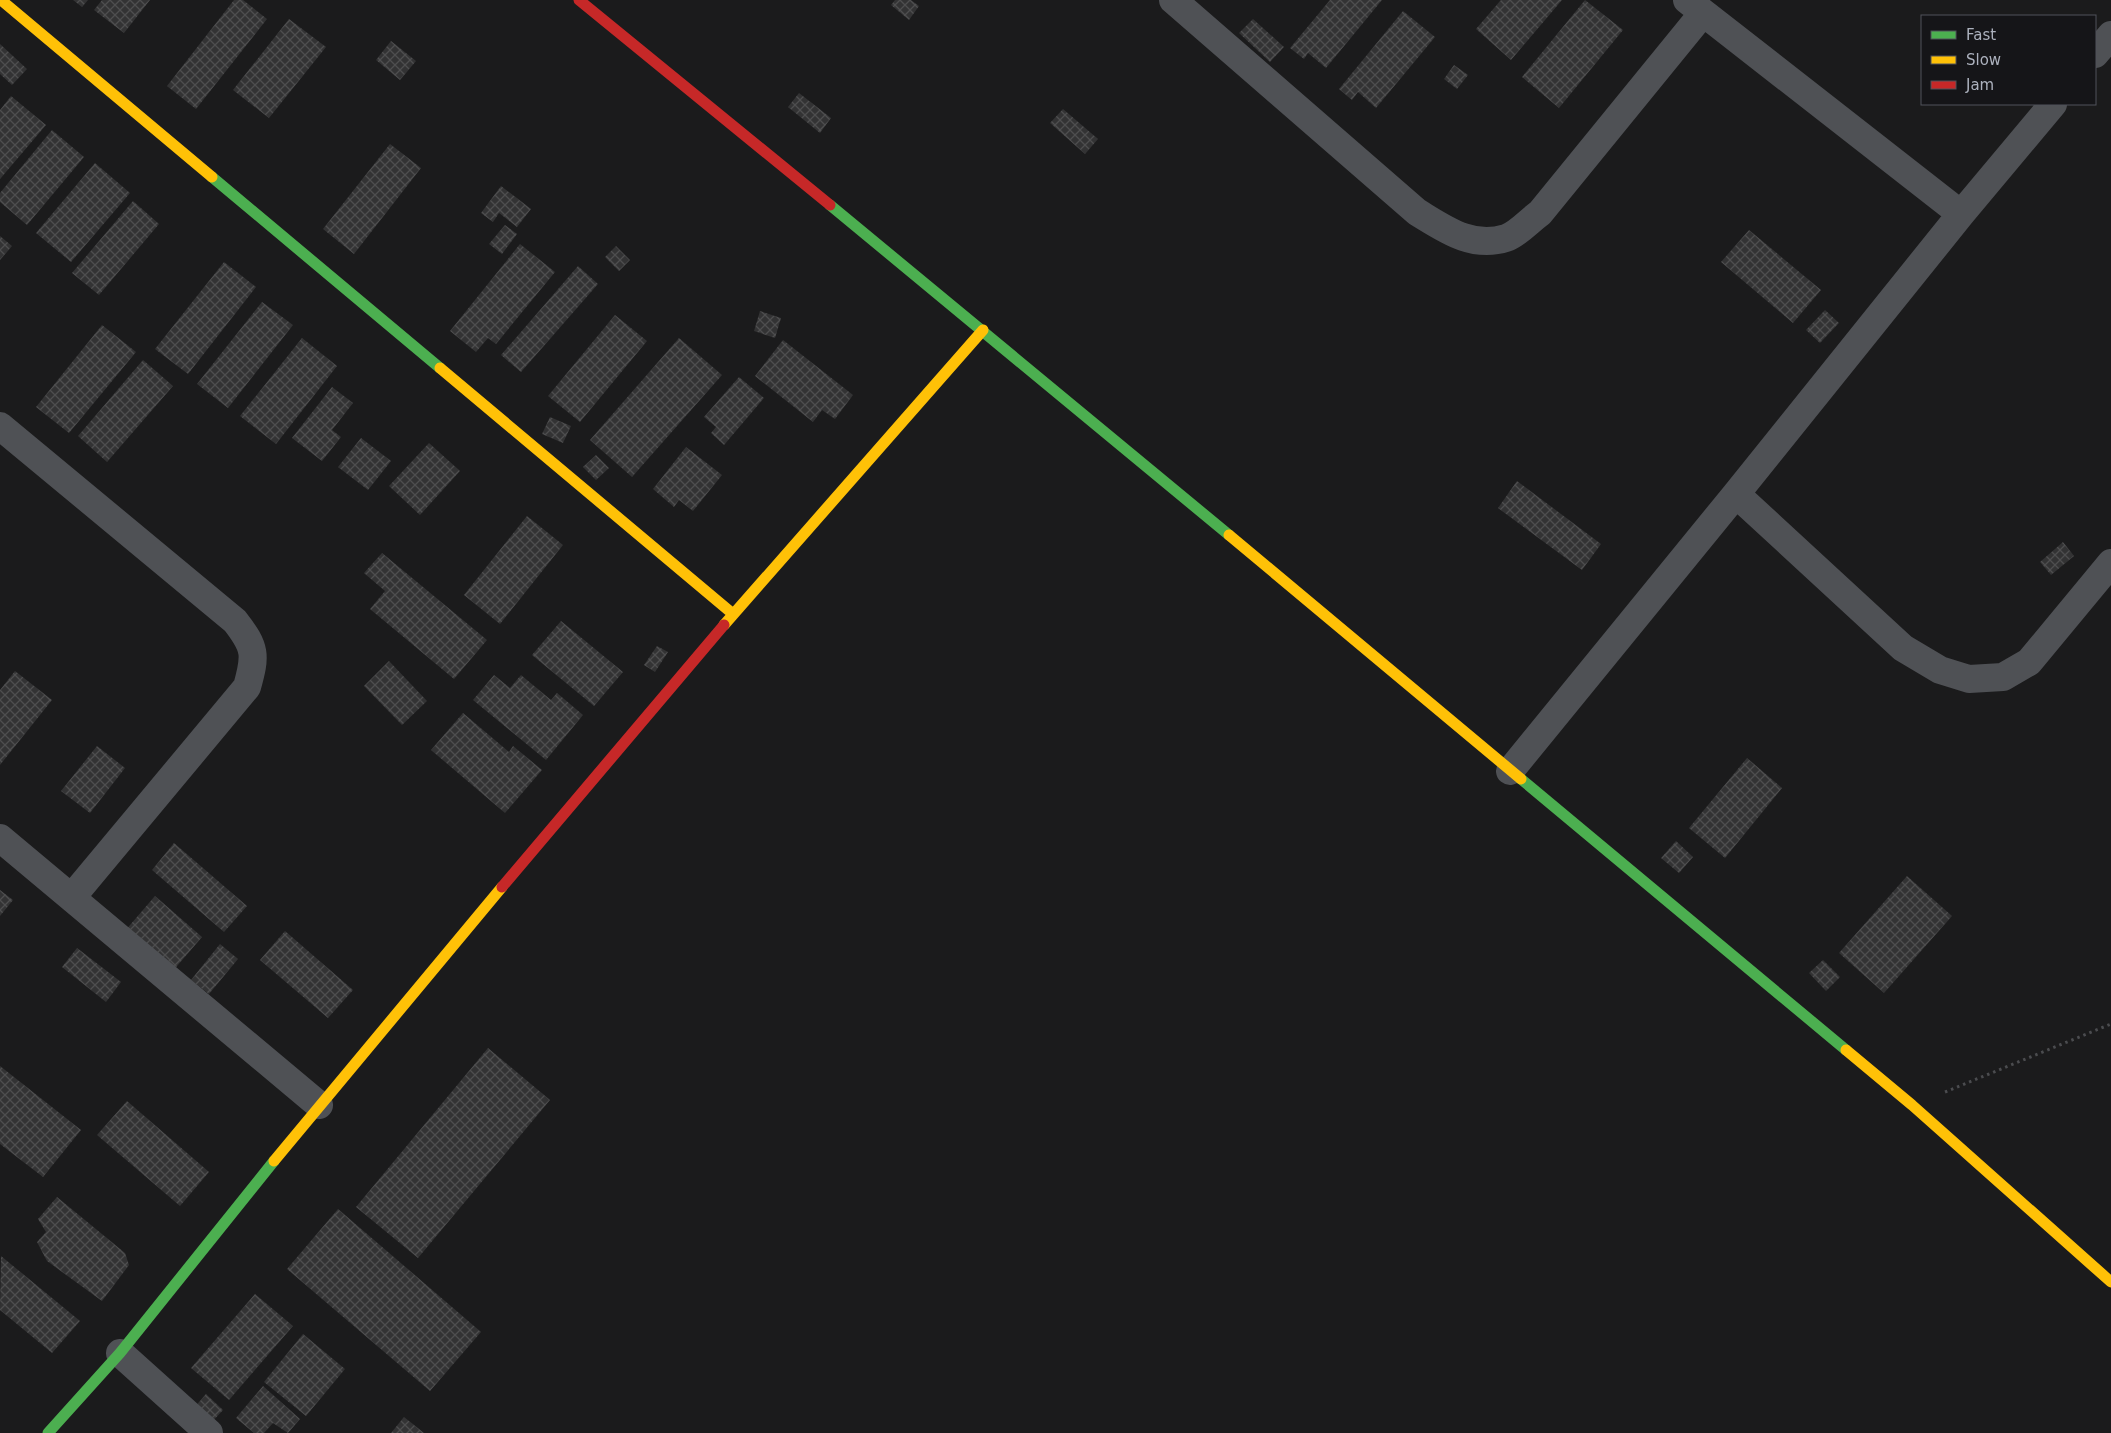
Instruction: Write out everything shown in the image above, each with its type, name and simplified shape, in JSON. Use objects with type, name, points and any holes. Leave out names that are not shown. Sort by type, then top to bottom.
[{"type":"street","points":[[0,0],[733,614]]},
{"type":"street","points":[[579,0],[983,330],[1912,1106],[2111,1282]]},
{"type":"street","points":[[1173,0],[1417,212],[1454,235],[1480,242],[1507,238],[1540,213],[1695,7],[1960,214]]},
{"type":"street","points":[[2096,53],[2111,35]]},
{"type":"street","points":[[1510,771],[1736,494],[1960,214],[2052,105]]},
{"type":"street","points":[[48,1433],[120,1353],[319,1106],[733,614],[983,330]]},
{"type":"street","points":[[0,426],[234,621],[249,639],[254,660],[248,687],[72,897]]},
{"type":"street","points":[[1736,494],[1903,648],[1940,670],[1970,679],[2003,677],[2030,662],[2111,563]]},
{"type":"street","points":[[0,838],[319,1106]]},
{"type":"street","points":[[120,1353],[210,1433]]},
{"type":"path","points":[[1912,1106],[2111,1024]]},
{"type":"building","points":[[73,0],[88,0],[82,7]]},
{"type":"building","points":[[102,0],[150,0],[124,33],[94,10]]},
{"type":"building","points":[[234,0],[243,0],[267,19],[196,109],[167,86]]},
{"type":"building","points":[[895,0],[911,0],[919,6],[909,20],[891,5]]},
{"type":"building","points":[[1330,0],[1382,0],[1326,68],[1308,53],[1304,59],[1290,48]]},
{"type":"building","points":[[1501,0],[1562,0],[1511,60],[1476,29]]},
{"type":"building","points":[[1585,0],[1623,30],[1559,108],[1522,77]]},
{"type":"building","points":[[1403,11],[1435,37],[1376,108],[1358,92],[1352,100],[1339,89]]},
{"type":"building","points":[[289,19],[326,47],[269,118],[233,90]]},
{"type":"building","points":[[1253,19],[1284,47],[1270,62],[1239,33]]},
{"type":"building","points":[[391,41],[416,61],[400,80],[376,60]]},
{"type":"building","points":[[0,44],[27,69],[12,85],[0,74]]},
{"type":"building","points":[[1454,65],[1468,75],[1457,89],[1444,79]]},
{"type":"building","points":[[799,93],[831,118],[820,133],[788,107]]},
{"type":"building","points":[[11,96],[46,125],[0,179],[0,110]]},
{"type":"building","points":[[1063,109],[1098,139],[1085,154],[1050,123]]},
{"type":"building","points":[[52,130],[84,157],[27,225],[0,202],[0,193]]},
{"type":"building","points":[[390,144],[421,168],[354,254],[323,229]]},
{"type":"building","points":[[95,163],[130,193],[71,262],[36,233]]},
{"type":"building","points":[[501,186],[531,209],[517,227],[499,213],[493,222],[481,213]]},
{"type":"building","points":[[133,201],[159,224],[99,295],[72,273]]},
{"type":"building","points":[[505,225],[517,234],[502,254],[489,244]]},
{"type":"building","points":[[1749,230],[1821,290],[1793,323],[1721,262]]},
{"type":"building","points":[[0,236],[12,246],[0,260]]},
{"type":"building","points":[[520,244],[555,272],[496,344],[488,338],[476,352],[450,331]]},
{"type":"building","points":[[616,246],[630,260],[619,271],[605,257]]},
{"type":"building","points":[[224,262],[256,287],[188,374],[155,349]]},
{"type":"building","points":[[578,266],[598,284],[521,372],[501,355]]},
{"type":"building","points":[[262,302],[293,325],[228,408],[197,384]]},
{"type":"building","points":[[1825,310],[1839,323],[1820,343],[1806,330]]},
{"type":"building","points":[[760,311],[781,318],[775,338],[754,331]]},
{"type":"building","points":[[615,315],[647,341],[580,422],[548,396]]},
{"type":"building","points":[[102,325],[136,352],[69,433],[36,407]]},
{"type":"building","points":[[302,338],[337,366],[276,444],[240,416]]},
{"type":"building","points":[[679,338],[722,375],[632,477],[590,440]]},
{"type":"building","points":[[783,340],[853,395],[835,419],[822,410],[813,422],[755,376]]},
{"type":"building","points":[[143,360],[173,386],[107,462],[78,436]]},
{"type":"building","points":[[739,377],[764,398],[724,445],[711,433],[716,427],[704,417]]},
{"type":"building","points":[[332,387],[353,403],[332,430],[341,437],[322,461],[292,438]]},
{"type":"building","points":[[550,417],[571,426],[563,443],[542,434]]},
{"type":"building","points":[[361,438],[391,461],[368,490],[338,467]]},
{"type":"building","points":[[429,443],[460,471],[420,515],[389,486]]},
{"type":"building","points":[[686,447],[722,475],[693,511],[679,500],[674,507],[653,489]]},
{"type":"building","points":[[596,455],[609,468],[596,480],[583,467]]},
{"type":"building","points":[[1517,481],[1601,544],[1582,570],[1498,508]]},
{"type":"building","points":[[527,516],[563,545],[500,624],[464,595]]},
{"type":"building","points":[[2063,542],[2074,556],[2051,575],[2040,562]]},
{"type":"building","points":[[382,553],[487,640],[454,679],[370,609],[385,591],[364,573]]},
{"type":"building","points":[[561,621],[623,672],[594,706],[532,655]]},
{"type":"building","points":[[657,646],[668,652],[655,672],[644,665]]},
{"type":"building","points":[[389,661],[427,701],[402,725],[364,686]]},
{"type":"building","points":[[15,671],[52,700],[0,765],[0,690]]},
{"type":"building","points":[[494,675],[510,688],[521,675],[551,700],[557,693],[583,715],[546,760],[473,700]]},
{"type":"building","points":[[463,713],[509,752],[513,746],[542,770],[505,813],[431,750]]},
{"type":"building","points":[[97,746],[125,768],[90,813],[61,791]]},
{"type":"building","points":[[1747,758],[1782,788],[1725,858],[1689,828]]},
{"type":"building","points":[[1676,841],[1693,857],[1679,873],[1661,858]]},
{"type":"building","points":[[174,843],[247,906],[224,932],[152,870]]},
{"type":"building","points":[[1907,876],[1952,916],[1884,993],[1839,953]]},
{"type":"building","points":[[0,890],[13,900],[0,916]]},
{"type":"building","points":[[155,896],[202,937],[171,973],[124,932]]},
{"type":"building","points":[[285,931],[353,990],[328,1018],[260,960]]},
{"type":"building","points":[[220,944],[238,959],[209,994],[191,980]]},
{"type":"building","points":[[77,948],[121,982],[106,1002],[62,967]]},
{"type":"building","points":[[1823,960],[1840,977],[1826,991],[1809,973]]},
{"type":"building","points":[[488,1048],[550,1100],[418,1258],[356,1207]]},
{"type":"building","points":[[0,1066],[81,1130],[43,1177],[0,1144]]},
{"type":"building","points":[[127,1101],[209,1172],[180,1206],[97,1135]]},
{"type":"building","points":[[57,1197],[125,1253],[129,1265],[102,1301],[47,1261],[37,1242],[46,1232],[38,1219]]},
{"type":"building","points":[[338,1209],[481,1332],[430,1391],[287,1269]]},
{"type":"building","points":[[1,1256],[80,1321],[52,1353],[0,1310]]},
{"type":"building","points":[[255,1294],[293,1326],[229,1400],[191,1368]]},
{"type":"building","points":[[303,1334],[345,1369],[306,1416],[264,1382]]},
{"type":"building","points":[[263,1386],[300,1419],[288,1433],[273,1423],[264,1433],[254,1433],[236,1418]]},
{"type":"building","points":[[206,1394],[223,1410],[211,1423],[194,1408]]},
{"type":"building","points":[[404,1417],[424,1433],[391,1433]]},
{"type":"traffic: fast","points":[[212,177],[440,368]]},
{"type":"traffic: fast","points":[[830,205],[1229,535]]},
{"type":"traffic: fast","points":[[1521,779],[1846,1050]]},
{"type":"traffic: fast","points":[[48,1433],[120,1353],[274,1161]]},
{"type":"traffic: slow","points":[[1,0],[212,177]]},
{"type":"traffic: slow","points":[[724,625],[983,330]]},
{"type":"traffic: slow","points":[[440,368],[733,614]]},
{"type":"traffic: slow","points":[[1229,535],[1521,779]]},
{"type":"traffic: slow","points":[[274,1161],[502,887]]},
{"type":"traffic: slow","points":[[1846,1050],[1912,1105],[2111,1282]]},
{"type":"traffic: jam","points":[[579,0],[830,205]]},
{"type":"traffic: jam","points":[[502,887],[724,625]]}]
